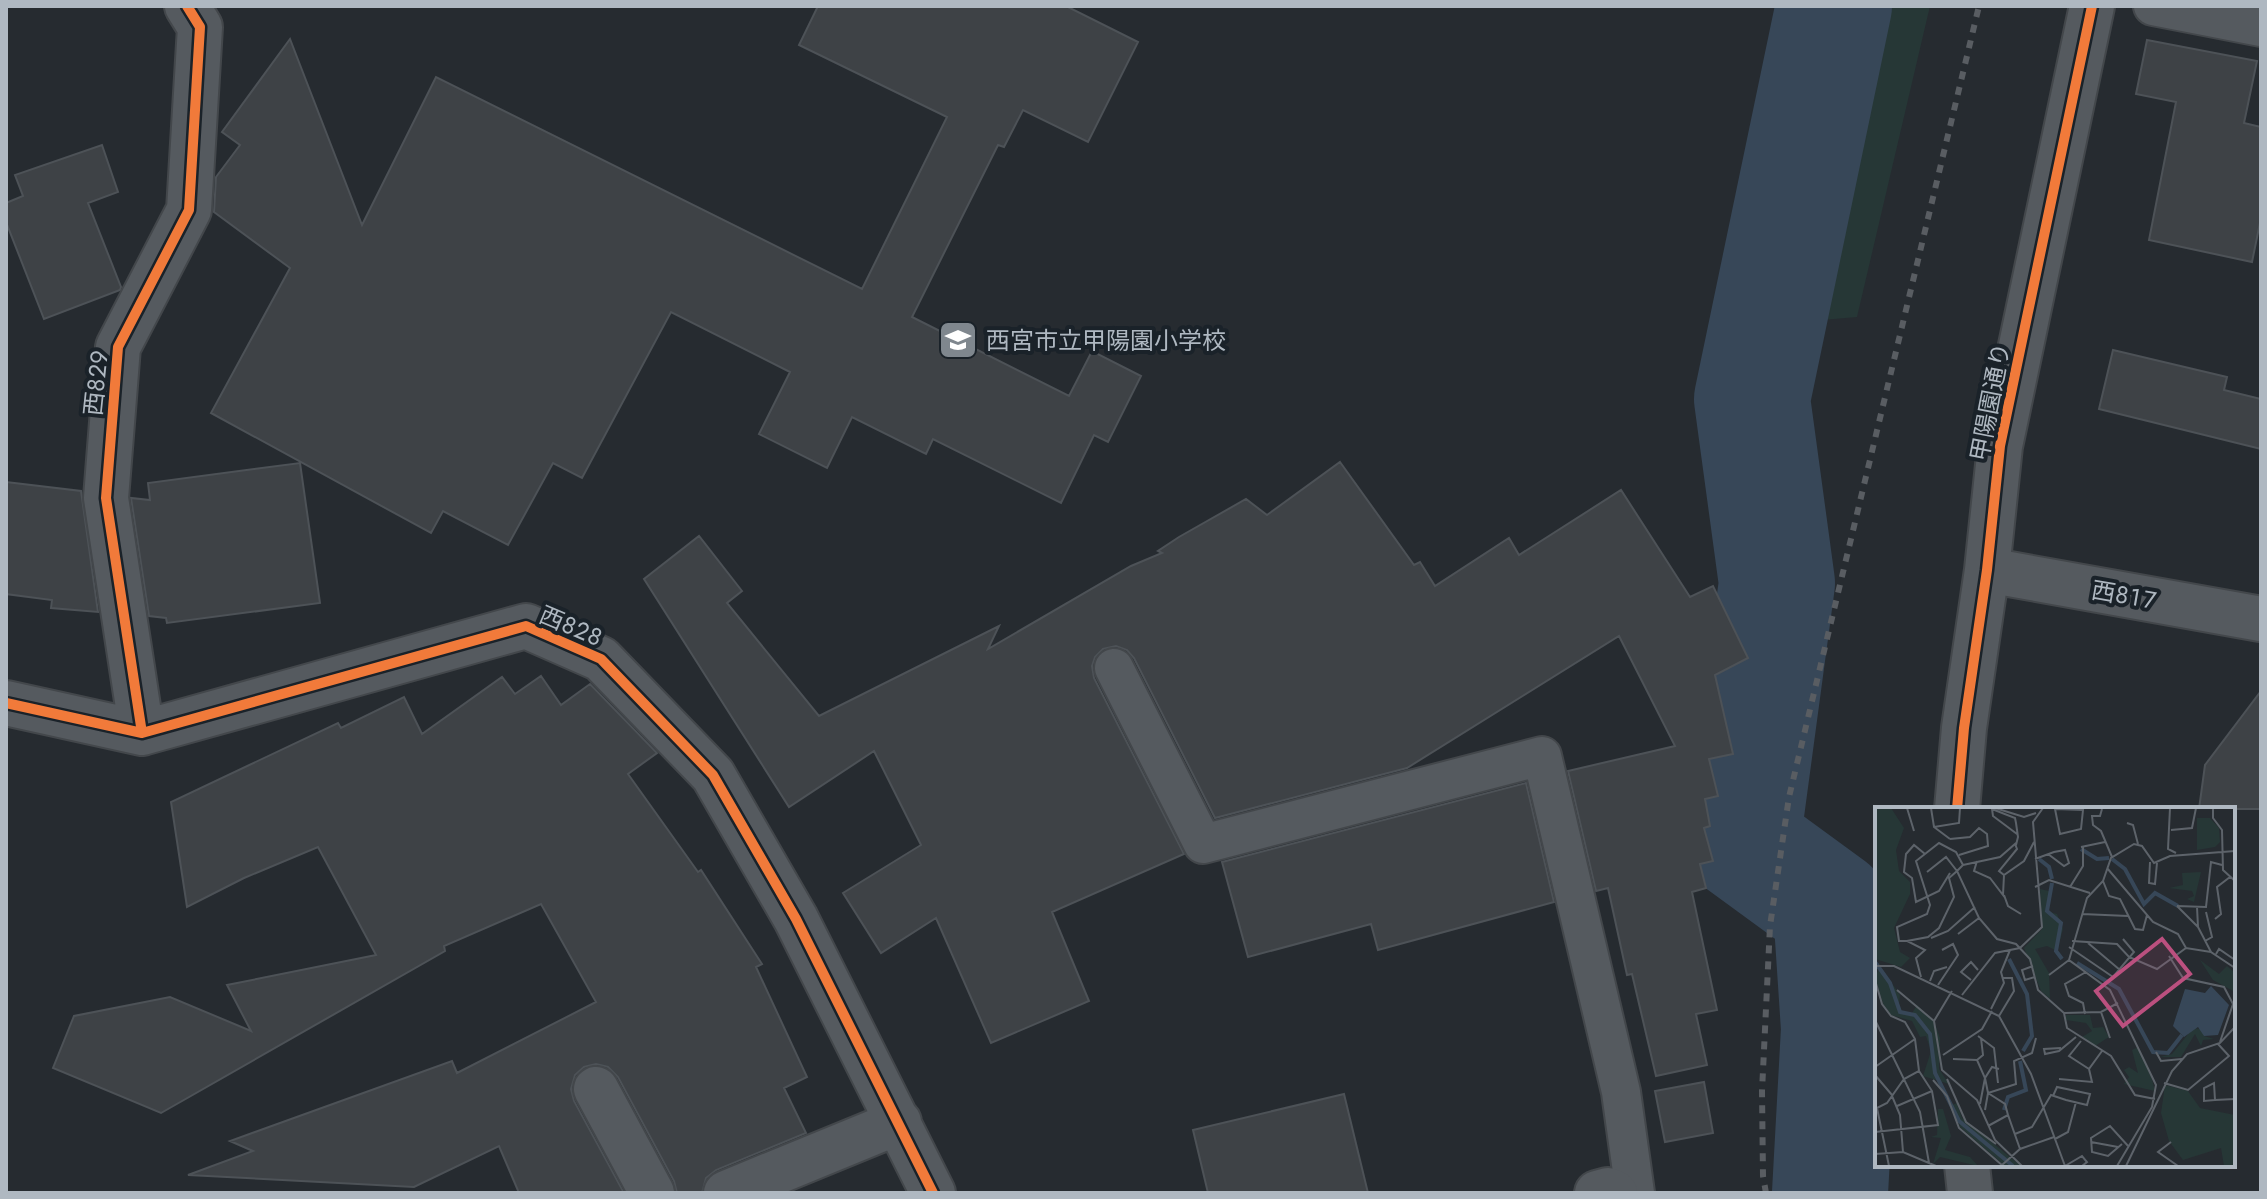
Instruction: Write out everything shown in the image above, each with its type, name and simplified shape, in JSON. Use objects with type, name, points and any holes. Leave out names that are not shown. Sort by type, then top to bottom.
[{"type":"street","name":"西８２９","points":[[142,733],[106,498],[118,347],[189,210],[200,27],[187,6]]},
{"type":"street","name":"甲陽園通り","points":[[1957,807],[1964,728],[1987,570],[2000,446],[2092,6]]},
{"type":"street","name":"西８１７","points":[[1987,570],[2261,619]]},
{"type":"street","name":"西８２８","points":[[6,703],[142,733],[526,626],[601,659],[713,775],[796,919],[933,1193]]},
{"type":"street","points":[[596,1089],[652,1193]]},
{"type":"street","points":[[726,1193],[899,1122]]},
{"type":"street","points":[[1967,1167],[1970,1193]]},
{"type":"street","points":[[1597,1193],[1608,1190],[1615,1193]]},
{"type":"lane","points":[[2153,6],[2261,27]]},
{"type":"lane","points":[[1114,668],[1203,844],[1542,756],[1621,1092],[1635,1193]]},
{"type":"shaded area","points":[[1805,6],[1930,6],[1857,317],[1799,322],[1779,391],[1813,451],[1786,467],[1724,441],[1710,410]]},
{"type":"building","points":[[818,6],[1066,6],[1138,42],[1088,142],[1023,110],[1004,147],[998,145],[912,317],[1069,396],[1092,351],[1141,376],[1108,442],[1094,435],[1061,503],[933,439],[926,454],[852,417],[827,468],[759,434],[790,372],[671,312],[582,478],[553,463],[508,545],[443,511],[431,533],[211,413],[290,268],[214,212],[216,177],[240,145],[222,132],[290,39],[362,225],[436,77],[862,289],[947,117],[799,45]]},
{"type":"building","points":[[2147,40],[2257,61],[2244,123],[2261,127],[2261,218],[2252,262],[2149,240],[2176,102],[2136,94]]},
{"type":"building","points":[[102,145],[118,192],[88,203],[120,290],[44,319],[6,222],[6,203],[23,196],[15,175]]},
{"type":"building","points":[[2113,350],[2227,377],[2224,390],[2261,399],[2261,449],[2099,409]]},
{"type":"building","points":[[1340,462],[1414,565],[1420,562],[1435,586],[1509,538],[1519,555],[1621,490],[1690,597],[1713,586],[1748,658],[1715,675],[1733,754],[1709,759],[1718,796],[1705,799],[1710,826],[1704,828],[1713,861],[1700,864],[1706,888],[1692,892],[1717,1010],[1696,1014],[1707,1065],[1656,1076],[1632,974],[1627,975],[1608,888],[1596,891],[1568,771],[1675,746],[1619,636],[1407,768],[1215,818],[1134,658],[1127,650],[1116,646],[1103,649],[1092,666],[1094,678],[1184,854],[1052,912],[1089,1001],[991,1043],[936,918],[881,953],[843,893],[921,845],[874,751],[789,807],[644,579],[699,536],[742,591],[727,603],[819,716],[999,626],[988,649],[1131,566],[1162,553],[1158,551],[1246,499],[1267,515]]},
{"type":"building","points":[[300,463],[320,603],[167,623],[166,618],[149,616],[131,498],[150,500],[148,483]]},
{"type":"building","points":[[6,482],[81,491],[98,612],[51,608],[52,600],[6,594]]},
{"type":"building","points":[[541,676],[561,705],[590,684],[657,753],[628,774],[698,872],[701,870],[762,964],[756,967],[807,1077],[784,1088],[806,1133],[716,1170],[706,1178],[702,1193],[677,1193],[674,1181],[618,1077],[608,1067],[596,1064],[584,1067],[575,1075],[571,1089],[574,1101],[624,1193],[519,1193],[499,1146],[414,1187],[188,1175],[253,1151],[230,1141],[452,1061],[457,1073],[596,1002],[541,904],[444,946],[445,951],[161,1113],[53,1068],[74,1016],[170,997],[251,1031],[227,985],[376,955],[318,847],[244,878],[187,907],[171,802],[338,723],[341,728],[404,697],[422,734],[502,677],[515,694]]},
{"type":"building","points":[[2261,691],[2261,809],[2199,807],[2205,765]]},
{"type":"building","points":[[1526,783],[1554,902],[1378,950],[1371,924],[1248,957],[1222,862]]},
{"type":"building","points":[[1704,1082],[1713,1133],[1665,1142],[1655,1091]]},
{"type":"building","points":[[1344,1094],[1368,1193],[1208,1193],[1193,1130]]},
{"type":"waterway","points":[[1830,1193],[1839,1029],[1831,908],[1742,843],[1777,583],[1752,399],[1834,6]]},
{"type":"railway","points":[[1766,1193],[1762,1091],[1770,926],[1789,797],[1979,6]]},
{"type":"cycle path","points":[[142,733],[106,498],[118,347],[189,210],[200,27],[187,6]]},
{"type":"cycle path","points":[[1957,807],[1964,728],[1987,570],[2000,446],[2092,6]]},
{"type":"cycle path","points":[[6,703],[142,733],[526,626],[601,659],[713,775],[796,919],[933,1193]]},
{"type":"place","name":"西宮市立甲陽園小学校","points":[[958,340]]}]
